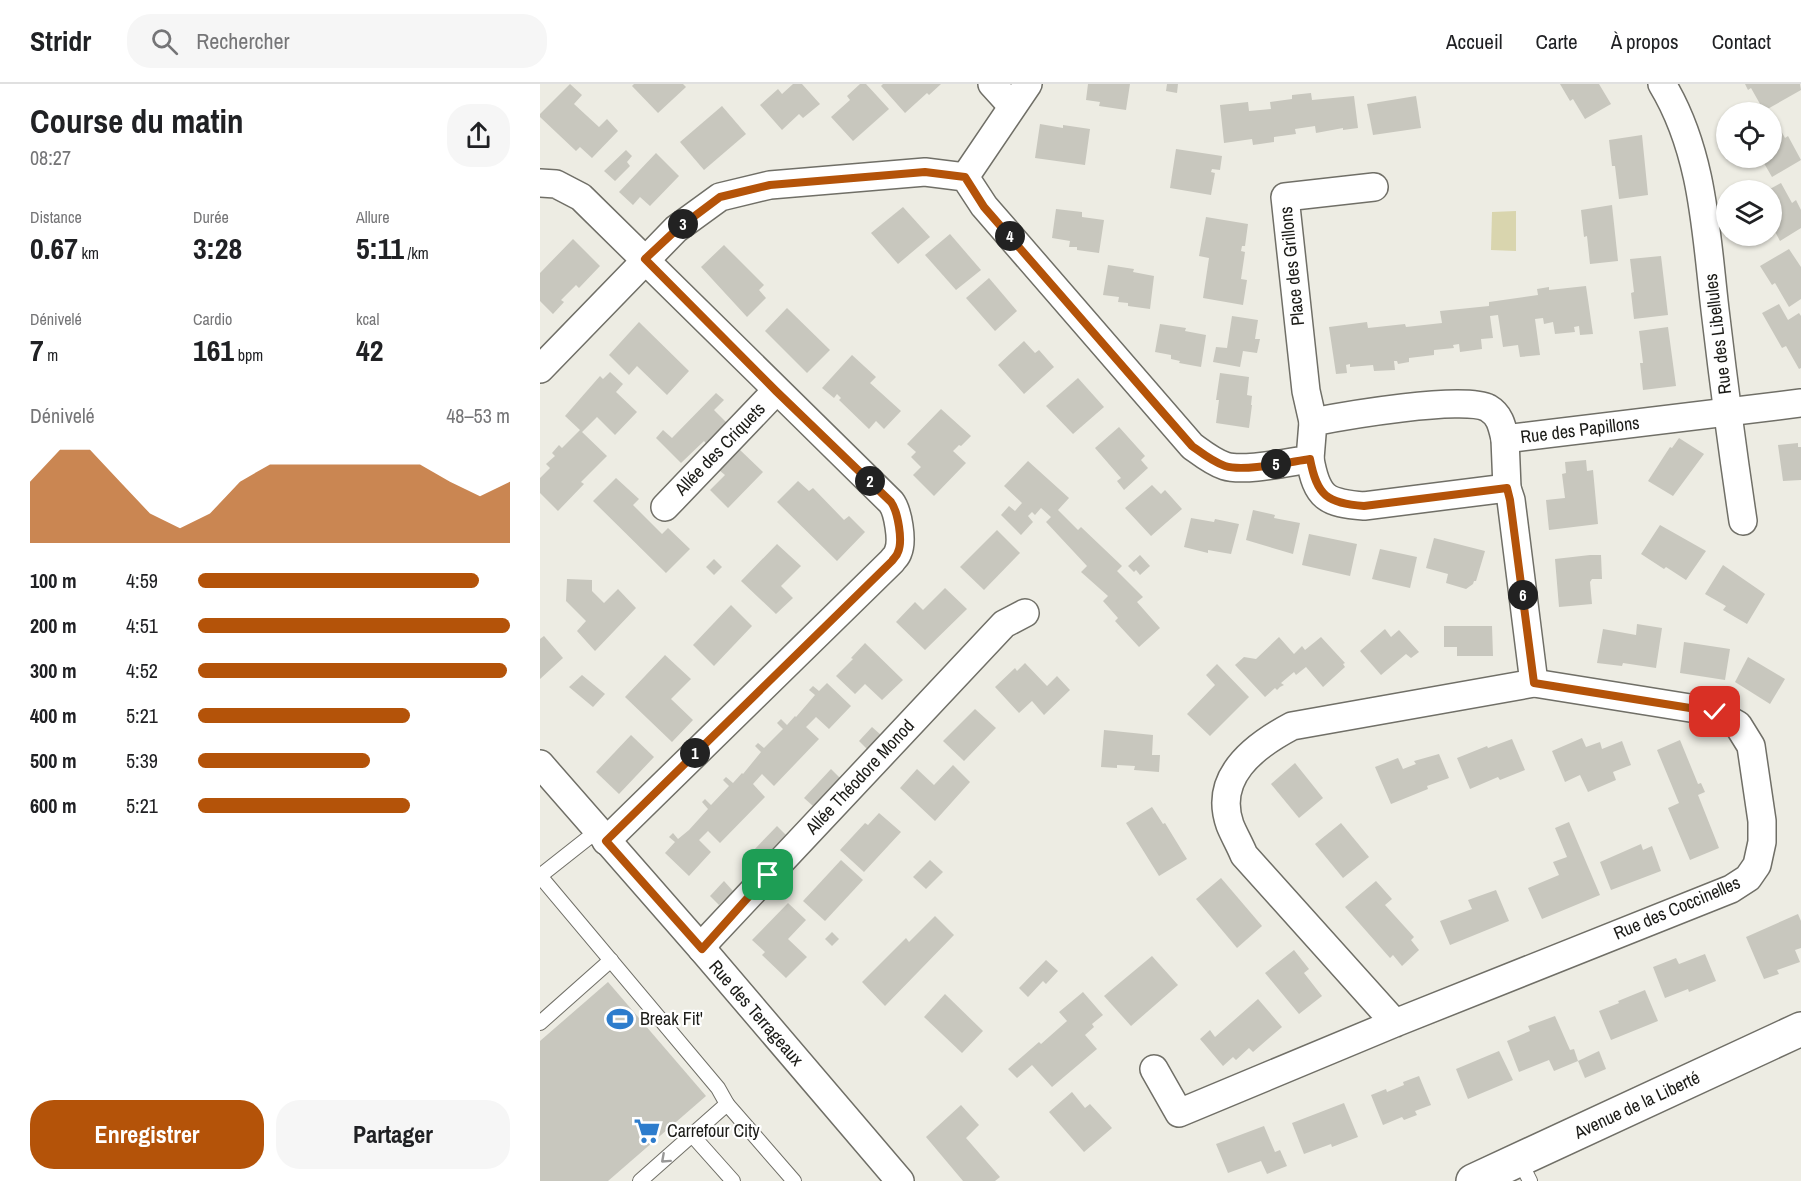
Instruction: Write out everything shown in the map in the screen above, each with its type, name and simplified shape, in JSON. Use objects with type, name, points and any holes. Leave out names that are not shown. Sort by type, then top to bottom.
[{"type":"street","points":[[992,84],[1012,106]]},
{"type":"street","points":[[965,177],[1028,84]]},
{"type":"street","name":"Rue des Libellules","points":[[1662,84],[1687,134],[1699,180],[1727,412]]},
{"type":"street","points":[[540,369],[645,259],[676,230],[720,197],[770,185],[925,172],[965,177]]},
{"type":"street","points":[[965,177],[984,207],[1192,446],[1208,458],[1226,466],[1242,468],[1310,459]]},
{"type":"street","points":[[540,183],[556,184],[581,197],[891,502],[896,508],[898,519],[899,552],[892,561],[602,836]]},
{"type":"street","name":"Place des Grillons","points":[[1313,422],[1306,391],[1285,197],[1374,187]]},
{"type":"street","name":"Allée des Criquets","points":[[664,507],[776,391]]},
{"type":"street","name":"Rue des Papillons","points":[[1313,422],[1460,402],[1486,406],[1495,413],[1501,422],[1505,439],[1801,403]]},
{"type":"street","points":[[1727,412],[1743,521]]},
{"type":"street","points":[[1313,422],[1310,459],[1314,480],[1319,491],[1330,500],[1344,505],[1364,506],[1507,488]]},
{"type":"street","points":[[1505,439],[1507,488],[1534,683]]},
{"type":"street","name":"Allée Théodore Monod","points":[[702,949],[709,938],[1004,624],[1025,612]]},
{"type":"street","name":"Rue des Coccinelles","points":[[1154,1069],[1179,1113],[1395,1023],[1731,889],[1748,878],[1757,865],[1762,842],[1762,821],[1751,746],[1738,725],[1715,712],[1534,683],[1292,726],[1273,736],[1247,757],[1232,775],[1226,797],[1230,824],[1244,855],[1395,1023]]},
{"type":"street","name":"Rue des Terrageaux","points":[[540,764],[900,1181]]},
{"type":"street","name":"Avenue de la Liberté","points":[[1473,1181],[1525,1170],[1801,1029]]},
{"type":"lane","points":[[602,836],[540,876],[718,1088],[727,1104],[794,1181]]},
{"type":"lane","points":[[540,1023],[611,960]]},
{"type":"lane","points":[[644,1180],[727,1104]]},
{"type":"lane","points":[[692,1135],[733,1181]]},
{"type":"shaded area","points":[[1516,211],[1516,251],[1491,250],[1492,212]]},
{"type":"building","points":[[570,84],[582,95],[574,104],[599,127],[607,119],[618,131],[592,158],[580,147],[576,151],[540,117],[540,114]]},
{"type":"building","points":[[634,84],[683,84],[686,87],[658,113],[632,86]]},
{"type":"building","points":[[793,84],[802,84],[820,104],[803,118],[799,114],[782,130],[760,105],[778,89],[782,94]]},
{"type":"building","points":[[860,84],[866,84],[889,109],[853,141],[831,117],[850,100],[847,96]]},
{"type":"building","points":[[883,84],[941,84],[905,113],[881,86]]},
{"type":"building","points":[[1088,84],[1130,84],[1126,110],[1099,106],[1100,102],[1086,100]]},
{"type":"building","points":[[1167,84],[1178,84],[1177,93],[1166,91]]},
{"type":"building","points":[[1560,84],[1599,84],[1611,104],[1585,119],[1573,99],[1570,101]]},
{"type":"building","points":[[1745,84],[1800,84],[1801,90],[1780,102],[1759,102],[1751,88],[1748,90]]},
{"type":"building","points":[[1311,93],[1312,100],[1354,96],[1358,128],[1316,133],[1315,126],[1295,129],[1296,134],[1274,137],[1274,142],[1253,145],[1252,139],[1224,143],[1220,105],[1248,102],[1249,111],[1271,109],[1270,102],[1292,99],[1292,95]]},
{"type":"building","points":[[1416,96],[1421,128],[1373,135],[1367,104]]},
{"type":"building","points":[[722,106],[746,134],[704,170],[680,142]]},
{"type":"building","points":[[1040,124],[1090,129],[1085,165],[1035,158]]},
{"type":"building","points":[[1782,133],[1785,138],[1788,136],[1801,160],[1772,177],[1767,168],[1782,168]]},
{"type":"building","points":[[1642,135],[1648,195],[1619,199],[1609,140]]},
{"type":"building","points":[[1176,149],[1222,156],[1220,170],[1212,169],[1211,172],[1215,173],[1211,195],[1170,188]]},
{"type":"building","points":[[626,150],[632,156],[627,162],[630,166],[615,181],[604,171]]},
{"type":"building","points":[[656,153],[679,176],[650,206],[640,197],[633,205],[619,192]]},
{"type":"building","points":[[1782,185],[1792,203],[1796,200],[1801,210],[1801,228],[1782,240]]},
{"type":"building","points":[[1612,205],[1618,261],[1590,264],[1581,210]]},
{"type":"building","points":[[903,207],[930,237],[898,264],[871,233]]},
{"type":"building","points":[[1056,209],[1082,212],[1082,217],[1104,220],[1099,253],[1077,250],[1077,247],[1069,247],[1070,241],[1052,238]]},
{"type":"building","points":[[1206,217],[1248,224],[1245,246],[1242,246],[1241,251],[1245,252],[1241,279],[1247,280],[1243,305],[1203,298],[1209,258],[1199,256]]},
{"type":"building","points":[[950,234],[981,270],[956,290],[925,255]]},
{"type":"building","points":[[573,239],[600,266],[579,288],[576,285],[561,300],[564,302],[553,314],[540,301],[540,273]]},
{"type":"building","points":[[724,245],[764,285],[759,290],[766,298],[747,317],[701,267]]},
{"type":"building","points":[[1789,249],[1801,267],[1801,299],[1789,307],[1775,283],[1772,285],[1760,266]]},
{"type":"building","points":[[1661,256],[1668,315],[1634,319],[1630,259]]},
{"type":"building","points":[[1108,265],[1134,269],[1133,272],[1154,276],[1150,309],[1128,306],[1128,303],[1118,302],[1119,297],[1103,295]]},
{"type":"building","points":[[989,278],[1017,311],[995,331],[966,298]]},
{"type":"building","points":[[1586,286],[1593,334],[1580,335],[1579,326],[1574,327],[1575,332],[1555,334],[1553,322],[1544,324],[1543,318],[1535,319],[1540,355],[1520,357],[1518,345],[1503,347],[1498,315],[1490,316],[1493,338],[1481,339],[1482,349],[1460,352],[1459,344],[1453,345],[1454,348],[1434,350],[1434,355],[1409,358],[1409,362],[1398,364],[1394,361],[1395,370],[1374,371],[1373,365],[1350,367],[1350,364],[1346,365],[1347,373],[1336,374],[1329,327],[1367,322],[1368,328],[1442,323],[1440,311],[1489,306],[1489,302],[1538,295],[1537,289]]},
{"type":"building","points":[[1779,304],[1788,320],[1799,313],[1801,316],[1801,368],[1799,369],[1786,346],[1782,348],[1762,313]]},
{"type":"building","points":[[787,308],[830,350],[807,373],[765,331]]},
{"type":"building","points":[[1232,316],[1258,320],[1255,339],[1260,339],[1257,353],[1243,351],[1240,367],[1213,362],[1216,347],[1227,348]]},
{"type":"building","points":[[639,322],[689,371],[667,395],[637,366],[629,375],[609,355]]},
{"type":"building","points":[[1160,324],[1186,328],[1185,331],[1206,335],[1201,367],[1179,363],[1180,361],[1171,359],[1171,355],[1155,352]]},
{"type":"building","points":[[1668,327],[1676,386],[1643,390],[1640,363],[1643,363],[1639,331]]},
{"type":"building","points":[[1024,341],[1035,353],[1039,350],[1054,367],[1024,394],[998,365]]},
{"type":"building","points":[[852,355],[876,377],[870,383],[901,411],[884,429],[876,421],[869,429],[839,400],[841,398],[837,394],[834,398],[822,388]]},
{"type":"building","points":[[610,372],[623,384],[616,392],[637,412],[615,435],[597,417],[582,432],[607,456],[581,482],[584,484],[558,511],[540,493],[540,478],[550,468],[546,464],[555,456],[552,453],[559,445],[562,448],[580,430],[565,416],[600,376],[603,379]]},
{"type":"building","points":[[1220,373],[1249,377],[1247,395],[1252,396],[1252,405],[1249,428],[1216,423],[1219,400],[1216,400]]},
{"type":"building","points":[[1078,378],[1104,407],[1073,434],[1046,406]]},
{"type":"building","points":[[716,393],[724,400],[714,410],[729,425],[708,446],[704,441],[681,463],[656,438],[663,430],[672,438]]},
{"type":"building","points":[[941,409],[971,436],[953,451],[966,463],[934,496],[913,475],[921,467],[911,457],[916,452],[907,444]]},
{"type":"building","points":[[1119,427],[1145,456],[1141,460],[1148,468],[1124,490],[1117,481],[1121,478],[1095,448]]},
{"type":"building","points":[[1679,438],[1704,454],[1673,496],[1648,481],[1670,447],[1672,448]]},
{"type":"building","points":[[1798,443],[1798,447],[1801,447],[1801,480],[1783,481],[1778,445]]},
{"type":"building","points":[[739,449],[763,472],[728,508],[710,490],[725,475],[719,470]]},
{"type":"building","points":[[1586,460],[1587,471],[1593,470],[1598,524],[1549,530],[1546,500],[1565,498],[1562,474],[1566,473],[1565,462]]},
{"type":"building","points":[[1028,461],[1069,498],[1058,510],[1078,530],[1081,527],[1122,566],[1117,571],[1143,597],[1137,602],[1160,628],[1139,647],[1115,621],[1118,618],[1103,601],[1108,596],[1081,572],[1087,566],[1046,522],[1051,517],[1041,508],[1035,515],[1032,512],[1028,516],[1033,522],[1021,535],[1001,515],[1009,506],[1015,511],[1022,503],[1004,486]]},
{"type":"building","points":[[616,478],[639,499],[633,505],[662,534],[668,528],[690,549],[666,573],[593,501]]},
{"type":"building","points":[[798,481],[809,491],[813,488],[844,520],[849,516],[865,532],[837,561],[777,502]]},
{"type":"building","points":[[1152,485],[1161,494],[1165,490],[1182,509],[1151,536],[1125,508]]},
{"type":"building","points":[[1253,510],[1275,515],[1274,518],[1300,523],[1293,554],[1246,540]]},
{"type":"building","points":[[1191,518],[1214,522],[1215,519],[1239,524],[1231,554],[1208,550],[1208,553],[1184,547]]},
{"type":"building","points":[[1660,525],[1706,551],[1686,580],[1641,554]]},
{"type":"building","points":[[997,530],[1020,553],[984,590],[960,567]]},
{"type":"building","points":[[1309,534],[1357,544],[1350,576],[1302,565]]},
{"type":"building","points":[[1434,538],[1485,551],[1473,584],[1466,589],[1446,583],[1448,574],[1426,568]]},
{"type":"building","points":[[777,544],[801,566],[781,586],[793,598],[776,614],[741,581]]},
{"type":"building","points":[[1380,549],[1417,557],[1410,588],[1372,579]]},
{"type":"building","points":[[1140,555],[1150,566],[1140,575],[1128,566]]},
{"type":"building","points":[[1601,555],[1602,579],[1592,579],[1590,582],[1592,604],[1559,607],[1555,559]]},
{"type":"building","points":[[714,559],[722,567],[714,575],[706,567]]},
{"type":"building","points":[[1723,565],[1765,594],[1747,624],[1723,610],[1726,606],[1705,594]]},
{"type":"building","points":[[567,579],[592,580],[592,591],[604,603],[618,589],[636,608],[595,651],[577,631],[586,621],[566,601]]},
{"type":"building","points":[[945,588],[967,609],[925,650],[896,622],[915,602],[923,610]]},
{"type":"building","points":[[731,605],[752,626],[714,666],[693,645]]},
{"type":"building","points":[[1637,624],[1662,628],[1656,668],[1623,663],[1622,666],[1597,663],[1603,629],[1636,635]]},
{"type":"building","points":[[1444,626],[1492,626],[1493,656],[1457,656],[1457,647],[1444,647]]},
{"type":"building","points":[[1385,629],[1391,637],[1399,630],[1419,652],[1411,658],[1406,654],[1381,675],[1360,651]]},
{"type":"building","points":[[544,636],[563,658],[540,679],[540,639]]},
{"type":"building","points":[[1279,637],[1294,654],[1302,646],[1305,650],[1321,637],[1345,663],[1343,664],[1345,667],[1323,687],[1306,667],[1296,675],[1294,672],[1281,683],[1284,685],[1277,690],[1275,688],[1265,697],[1235,665],[1244,657],[1256,659]]},
{"type":"building","points":[[1684,642],[1730,649],[1725,680],[1680,673]]},
{"type":"building","points":[[865,643],[903,680],[882,700],[865,684],[855,694],[836,676]]},
{"type":"building","points":[[665,655],[691,679],[671,699],[693,720],[672,742],[625,697]]},
{"type":"building","points":[[1748,657],[1785,679],[1770,704],[1735,682]]},
{"type":"building","points":[[1025,663],[1047,686],[1057,676],[1070,690],[1044,715],[1032,701],[1019,713],[995,687],[1015,668],[1017,671]]},
{"type":"building","points":[[1217,664],[1249,697],[1210,736],[1187,714],[1215,685],[1206,675]]},
{"type":"building","points":[[582,675],[605,694],[593,707],[569,687]]},
{"type":"building","points":[[827,683],[851,706],[829,729],[816,717],[806,727],[819,739],[774,786],[762,774],[753,784],[765,797],[720,843],[708,831],[699,840],[711,852],[689,876],[665,853],[675,842],[669,837],[673,833],[678,839],[689,830],[708,809],[702,802],[705,799],[711,805],[729,786],[723,780],[726,777],[733,783],[761,752],[755,746],[758,743],[764,748],[783,729],[777,723],[781,719],[787,725],[815,695],[809,690],[813,686],[819,691]]},
{"type":"building","points":[[975,709],[996,728],[964,761],[943,741]]},
{"type":"building","points":[[872,727],[881,735],[867,749],[859,741]]},
{"type":"building","points":[[1104,730],[1153,735],[1152,755],[1160,755],[1159,772],[1134,770],[1135,766],[1101,767]]},
{"type":"building","points":[[631,735],[654,757],[619,794],[596,772]]},
{"type":"building","points":[[1582,738],[1586,747],[1600,742],[1602,749],[1622,741],[1631,765],[1613,772],[1616,780],[1588,792],[1580,775],[1565,782],[1552,751]]},
{"type":"building","points":[[1512,739],[1525,770],[1500,780],[1498,777],[1470,789],[1457,758]]},
{"type":"building","points":[[1680,740],[1698,784],[1701,783],[1705,792],[1698,795],[1719,848],[1690,860],[1668,808],[1679,803],[1657,750]]},
{"type":"building","points":[[1439,754],[1449,778],[1391,804],[1375,767],[1398,758],[1403,769],[1416,764],[1414,761]]},
{"type":"building","points":[[1295,763],[1323,798],[1299,818],[1271,784]]},
{"type":"building","points":[[953,765],[970,782],[935,821],[900,788],[917,769],[934,785]]},
{"type":"building","points":[[831,769],[840,778],[813,806],[804,798]]},
{"type":"building","points":[[1152,807],[1163,824],[1165,823],[1187,859],[1159,876],[1126,823]]},
{"type":"building","points":[[879,813],[901,832],[864,872],[840,850],[865,823],[868,825]]},
{"type":"building","points":[[1569,822],[1600,895],[1542,919],[1528,888],[1559,875],[1553,862],[1567,857],[1555,828]]},
{"type":"building","points":[[1341,823],[1369,857],[1343,878],[1315,844]]},
{"type":"building","points":[[777,826],[786,835],[759,863],[750,854]]},
{"type":"building","points":[[1641,844],[1643,850],[1652,846],[1661,871],[1611,890],[1600,862]]},
{"type":"building","points":[[841,860],[863,880],[825,921],[803,901]]},
{"type":"building","points":[[930,860],[943,872],[926,889],[913,877]]},
{"type":"building","points":[[1221,878],[1262,926],[1237,948],[1196,899]]},
{"type":"building","points":[[724,881],[733,891],[719,905],[710,896]]},
{"type":"building","points":[[1376,881],[1392,899],[1385,905],[1414,937],[1411,940],[1419,950],[1402,966],[1393,955],[1390,958],[1345,907]]},
{"type":"building","points":[[1496,890],[1509,921],[1450,945],[1440,921],[1472,909],[1468,900]]},
{"type":"building","points":[[788,903],[806,920],[788,939],[807,957],[786,978],[762,955],[765,952],[752,940]]},
{"type":"building","points":[[1798,914],[1801,921],[1801,948],[1795,950],[1800,962],[1777,970],[1779,974],[1764,979],[1746,937]]},
{"type":"building","points":[[935,916],[954,935],[885,1006],[862,982],[906,938],[909,942]]},
{"type":"building","points":[[832,932],[839,939],[832,946],[825,939]]},
{"type":"building","points":[[1294,950],[1309,969],[1304,973],[1322,996],[1299,1014],[1265,973]]},
{"type":"building","points":[[1705,954],[1716,981],[1689,992],[1688,989],[1665,998],[1653,967],[1676,958],[1679,964]]},
{"type":"building","points":[[1152,956],[1178,985],[1131,1026],[1104,996]]},
{"type":"building","points":[[1046,960],[1058,971],[1046,984],[1043,981],[1028,997],[1019,988]]},
{"type":"building","points":[[608,982],[706,1096],[608,1181],[540,1181],[540,1041]]},
{"type":"building","points":[[1645,990],[1658,1021],[1611,1040],[1599,1011]]},
{"type":"building","points":[[1083,992],[1103,1015],[1092,1024],[1094,1027],[1085,1035],[1097,1049],[1052,1087],[1032,1065],[1017,1078],[1008,1069],[1067,1021],[1059,1012]]},
{"type":"building","points":[[945,994],[983,1031],[962,1053],[924,1017]]},
{"type":"building","points":[[1258,999],[1282,1027],[1253,1052],[1249,1048],[1236,1060],[1233,1057],[1223,1066],[1200,1039],[1210,1030],[1215,1037]]},
{"type":"building","points":[[1555,1016],[1570,1050],[1574,1049],[1578,1061],[1554,1071],[1549,1060],[1519,1072],[1507,1041],[1530,1031],[1528,1026]]},
{"type":"building","points":[[1499,1051],[1513,1080],[1468,1099],[1456,1069]]},
{"type":"building","points":[[1599,1051],[1606,1069],[1585,1078],[1578,1061]]},
{"type":"building","points":[[1419,1076],[1431,1105],[1415,1111],[1417,1115],[1404,1120],[1402,1117],[1383,1125],[1371,1095],[1386,1089],[1387,1092]]},
{"type":"building","points":[[1072,1092],[1085,1108],[1090,1104],[1112,1128],[1084,1152],[1049,1112]]},
{"type":"building","points":[[1344,1103],[1358,1137],[1304,1154],[1292,1123]]},
{"type":"building","points":[[961,1105],[979,1125],[966,1138],[1000,1177],[995,1181],[963,1181],[926,1137]]},
{"type":"building","points":[[1264,1126],[1275,1152],[1280,1150],[1287,1166],[1267,1174],[1261,1161],[1228,1173],[1216,1144]]},
{"type":"place","name":"Break Fit'","points":[[620,1019]]},
{"type":"place","name":"Carrefour City","points":[[647,1131]]},
{"type":"route","points":[[768,875],[709,938],[702,949],[606,841],[899,552],[898,519],[896,508],[891,502],[776,391],[645,259],[676,230],[720,197],[770,185],[925,172],[965,177],[984,207],[1192,446],[1208,458],[1226,466],[1242,468],[1310,459],[1314,480],[1319,491],[1330,500],[1344,505],[1364,506],[1507,488],[1534,683],[1715,712]]}]
